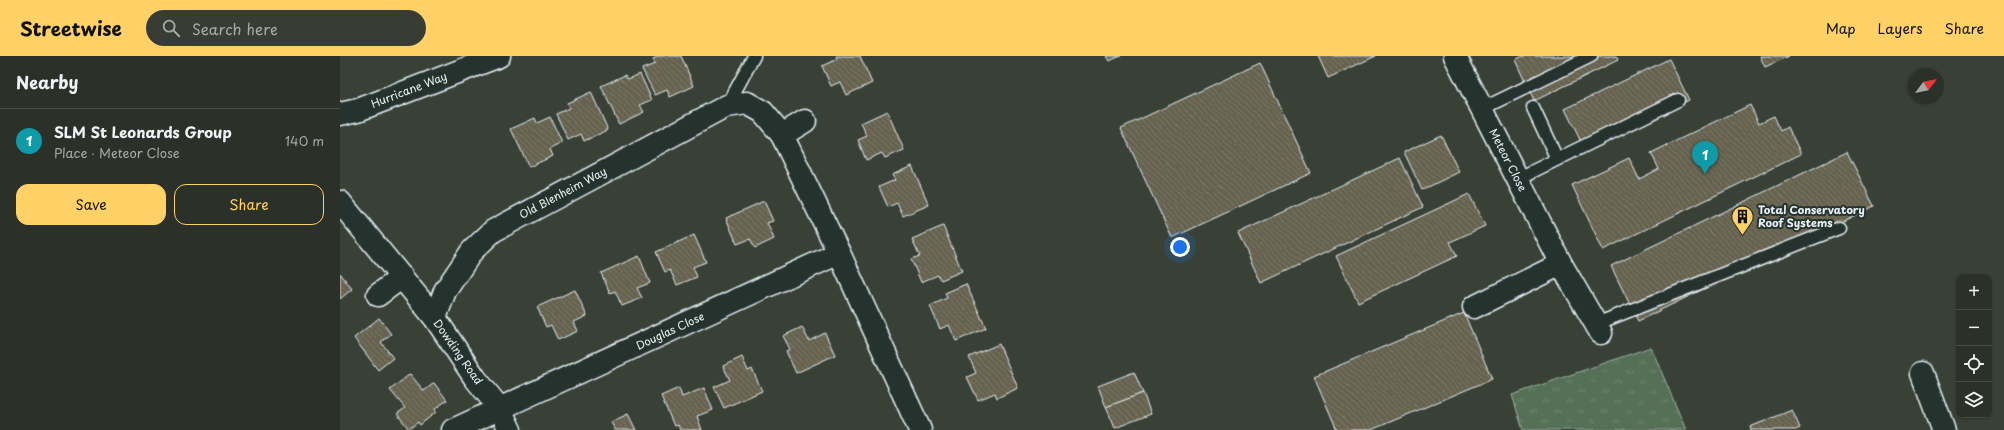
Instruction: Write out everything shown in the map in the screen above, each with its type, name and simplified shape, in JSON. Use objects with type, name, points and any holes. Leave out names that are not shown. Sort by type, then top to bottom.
[{"type":"street","name":"Hurricane Way","points":[[340,114],[358,110],[463,62],[499,56]]},
{"type":"street","name":"Meteor Close","points":[[1455,56],[1561,264],[1598,328]]},
{"type":"street","points":[[727,106],[748,104],[763,112],[782,134],[839,253],[920,430]]},
{"type":"street","name":"Old Blenheim Way","points":[[435,318],[444,291],[472,251],[493,231],[727,106]]},
{"type":"street","points":[[782,134],[805,121]]},
{"type":"street","name":"Dowding Road","points":[[340,202],[435,318],[475,378],[500,409],[510,430]]},
{"type":"street","name":"Douglas Close","points":[[453,430],[839,253]]},
{"type":"street","points":[[1474,307],[1561,264]]},
{"type":"street","points":[[378,295],[402,277]]},
{"type":"street","points":[[1923,373],[1944,430]]},
{"type":"lane","points":[[727,106],[754,56]]},
{"type":"lane","points":[[1482,109],[1591,56]]},
{"type":"lane","points":[[1517,179],[1678,100]]},
{"type":"lane","points":[[1533,108],[1557,159]]},
{"type":"lane","points":[[1598,328],[1839,228]]},
{"type":"green space","points":[[1651,347],[1686,430],[1523,430],[1512,395]]},
{"type":"building","points":[[659,56],[681,56],[694,86],[670,97],[667,90],[655,95],[642,69],[655,64],[653,59]]},
{"type":"building","points":[[836,56],[860,56],[872,83],[846,95],[840,82],[831,86],[822,66],[837,59]]},
{"type":"building","points":[[1106,56],[1121,56],[1109,61]]},
{"type":"building","points":[[1318,56],[1376,56],[1328,78]]},
{"type":"building","points":[[1523,56],[1616,56],[1618,60],[1534,101],[1515,60]]},
{"type":"building","points":[[1760,56],[1789,56],[1765,67]]},
{"type":"building","points":[[1669,59],[1689,100],[1585,150],[1565,109]]},
{"type":"building","points":[[1260,63],[1311,173],[1172,238],[1121,128]]},
{"type":"building","points":[[640,74],[652,100],[640,105],[644,112],[619,124],[601,86],[625,75],[628,79]]},
{"type":"building","points":[[591,92],[608,130],[584,141],[581,134],[568,140],[556,114],[569,108],[567,103]]},
{"type":"building","points":[[1750,105],[1759,123],[1774,116],[1781,131],[1788,127],[1801,154],[1603,250],[1572,185],[1629,158],[1639,179],[1659,169],[1651,153]]},
{"type":"building","points":[[887,111],[904,150],[885,158],[882,153],[866,160],[858,140],[867,136],[861,123]]},
{"type":"building","points":[[550,117],[562,143],[550,149],[553,156],[529,167],[511,129],[535,118],[537,123]]},
{"type":"building","points":[[1441,135],[1459,172],[1422,190],[1404,152]]},
{"type":"building","name":"Total Conservatory Roof Systems","points":[[1847,152],[1874,206],[1638,321],[1611,266]]},
{"type":"building","points":[[1400,158],[1423,207],[1261,283],[1238,233]]},
{"type":"building","points":[[912,166],[929,205],[903,216],[897,203],[888,207],[879,187],[895,180],[892,175]]},
{"type":"building","points":[[1469,194],[1485,226],[1450,242],[1457,256],[1358,302],[1336,256]]},
{"type":"building","points":[[764,201],[773,221],[767,223],[774,239],[755,248],[750,239],[737,244],[726,218]]},
{"type":"building","points":[[943,226],[962,271],[941,280],[938,275],[921,282],[911,259],[920,256],[912,239]]},
{"type":"building","points":[[694,235],[706,262],[693,267],[697,277],[677,285],[670,270],[665,272],[656,252]]},
{"type":"building","points":[[639,256],[650,283],[637,288],[642,298],[622,306],[615,291],[610,293],[601,273]]},
{"type":"building","points":[[340,273],[352,289],[340,299]]},
{"type":"building","points":[[966,284],[986,328],[956,341],[949,325],[940,329],[930,306],[947,298],[945,293]]},
{"type":"building","points":[[575,290],[587,316],[574,322],[578,331],[558,340],[551,325],[546,327],[537,307]]},
{"type":"building","points":[[1464,313],[1492,379],[1371,430],[1337,430],[1314,376]]},
{"type":"building","points":[[379,318],[391,334],[381,342],[393,358],[378,370],[354,338]]},
{"type":"building","points":[[802,327],[809,341],[825,333],[835,355],[796,373],[786,351],[790,349],[783,336]]},
{"type":"building","points":[[999,344],[1018,388],[997,398],[995,393],[978,400],[967,377],[976,373],[969,357]]},
{"type":"building","points":[[742,357],[748,371],[752,369],[762,391],[724,408],[714,387],[730,380],[723,366]]},
{"type":"building","points":[[1134,372],[1143,393],[1106,407],[1098,386]]},
{"type":"building","points":[[410,374],[424,391],[434,383],[447,400],[435,409],[436,412],[420,425],[418,422],[409,429],[397,414],[405,408],[390,390]]},
{"type":"building","points":[[679,388],[682,397],[704,388],[713,410],[697,416],[702,430],[680,430],[678,425],[674,426],[661,396]]},
{"type":"building","points":[[1143,393],[1151,414],[1115,428],[1106,407]]},
{"type":"building","points":[[1792,410],[1800,428],[1796,430],[1751,430],[1750,427]]},
{"type":"building","points":[[628,414],[636,430],[615,430],[611,422]]},
{"type":"place","name":"SLM St Leonards Group","points":[[1705,174]]},
{"type":"place","name":"Total Conservatory Roof Systems","points":[[1742,236]]}]
